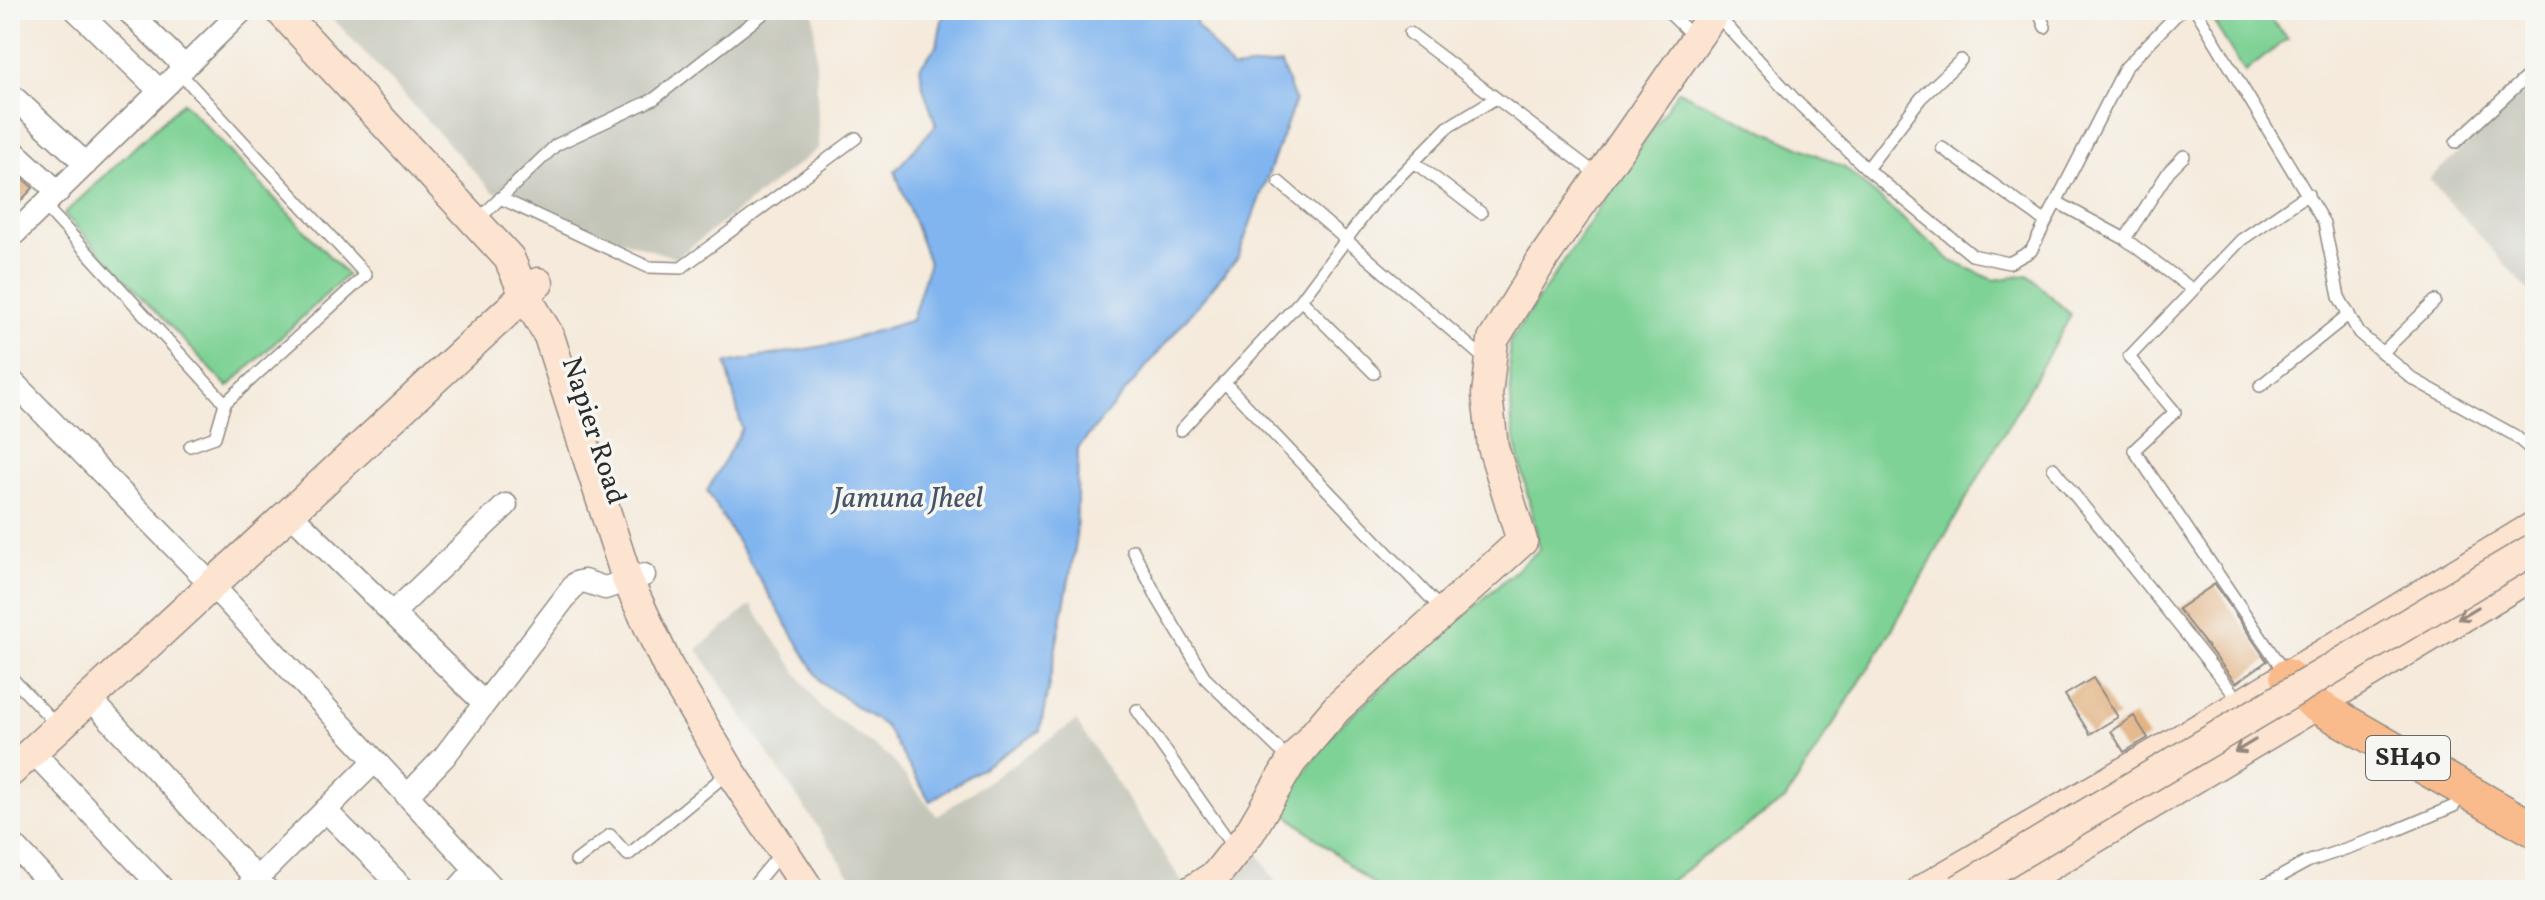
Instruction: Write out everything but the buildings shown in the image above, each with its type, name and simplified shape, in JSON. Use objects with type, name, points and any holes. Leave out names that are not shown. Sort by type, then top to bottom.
[{"type":"main road","points":[[10,772],[532,289],[509,258],[280,10]]},
{"type":"main road","name":"Napier Road","points":[[303,10],[493,205],[524,255],[532,289],[558,322],[620,516],[635,577],[714,723],[830,890]]},
{"type":"main road","points":[[1193,890],[1216,875],[1236,850],[1291,762],[1337,708],[1522,541],[1493,447],[1487,395],[1493,340],[1542,260],[1715,11]]},
{"type":"main road","points":[[1922,890],[2242,704],[2535,526]]},
{"type":"main road","points":[[1959,890],[2535,548]]},
{"type":"main road","points":[[2008,890],[2535,573]]},
{"type":"main road","points":[[635,577],[668,667],[730,771],[809,890]]},
{"type":"main road","name":"SH40","points":[[2287,676],[2314,704],[2535,830]]},
{"type":"street","points":[[76,10],[160,91]]},
{"type":"street","points":[[127,10],[182,70]]},
{"type":"street","points":[[10,238],[243,10]]},
{"type":"street","points":[[10,94],[86,164]]},
{"type":"street","points":[[10,148],[51,198]]},
{"type":"street","points":[[10,379],[211,584],[495,890]]},
{"type":"street","points":[[393,613],[506,505]]},
{"type":"street","points":[[289,512],[484,703]]},
{"type":"street","points":[[407,796],[444,757],[576,583],[584,581],[605,588],[635,577]]},
{"type":"street","points":[[89,697],[256,886],[325,810],[375,761]]},
{"type":"street","points":[[32,751],[164,890]]},
{"type":"street","points":[[325,810],[405,890]]},
{"type":"street","points":[[10,841],[56,890]]},
{"type":"street","points":[[457,890],[476,869]]},
{"type":"lane","points":[[768,10],[654,99],[556,145],[493,205],[648,267],[681,268],[856,138]]},
{"type":"lane","points":[[1666,10],[1696,39]]},
{"type":"lane","points":[[2038,10],[2045,27]]},
{"type":"lane","points":[[1715,11],[1799,104],[1867,169],[1972,255],[2009,263],[2031,251],[2125,68],[2181,10]]},
{"type":"lane","points":[[2196,10],[2324,223],[2339,297],[2359,333],[2413,379],[2514,435],[2535,453]]},
{"type":"lane","points":[[1410,33],[1600,177]]},
{"type":"lane","points":[[1867,169],[1921,98],[1961,60]]},
{"type":"lane","points":[[2456,142],[2535,69]]},
{"type":"lane","points":[[182,70],[366,275],[225,403],[215,437],[190,446]]},
{"type":"lane","points":[[1181,430],[1301,300],[1375,201],[1448,127],[1496,98]]},
{"type":"lane","points":[[1942,148],[2046,222]]},
{"type":"lane","points":[[2125,239],[2169,171],[2184,156]]},
{"type":"lane","points":[[1414,162],[1481,213]]},
{"type":"lane","points":[[1279,182],[1490,364]]},
{"type":"lane","points":[[2287,676],[2134,450],[2175,412],[2129,357],[2241,240],[2308,194]]},
{"type":"lane","points":[[51,198],[225,403]]},
{"type":"lane","points":[[2057,202],[2125,239],[2193,290]]},
{"type":"lane","points":[[1301,300],[1374,373]]},
{"type":"lane","points":[[2382,353],[2435,301]]},
{"type":"lane","points":[[2260,386],[2349,314]]},
{"type":"lane","points":[[1224,382],[1443,612]]},
{"type":"lane","points":[[2053,468],[2242,704]]},
{"type":"lane","points":[[1133,550],[1159,601],[1206,679],[1291,762]]},
{"type":"lane","points":[[10,676],[58,727]]},
{"type":"lane","points":[[1137,710],[1236,850]]},
{"type":"lane","points":[[576,861],[610,835],[628,855],[730,771]]},
{"type":"lane","points":[[2256,890],[2307,862],[2383,836],[2454,806],[2462,789]]},
{"type":"lane","points":[[750,890],[783,851]]},
{"type":"shaded area","points":[[325,10],[814,10],[819,148],[676,258],[492,191]]},
{"type":"shaded area","points":[[2535,82],[2535,298],[2429,179]]},
{"type":"shaded area","points":[[751,605],[821,708],[890,757],[937,816],[1076,721],[1183,883],[1252,843],[1280,890],[860,890],[697,649]]},
{"type":"green space","points":[[2206,10],[2261,10],[2288,38],[2245,72]]},
{"type":"green space","points":[[1678,91],[1845,168],[1951,261],[1994,280],[2028,275],[2071,315],[1883,645],[1785,800],[1659,890],[1380,890],[1279,808],[1337,728],[1540,549],[1512,426],[1509,343]]},
{"type":"green space","points":[[183,102],[347,275],[228,387],[64,214]]},
{"type":"water","name":"Jamuna Jheel","points":[[944,10],[1196,10],[1196,24],[1232,69],[1281,64],[1295,101],[1238,257],[1078,448],[1076,543],[1040,731],[930,801],[885,726],[821,682],[707,491],[742,429],[726,363],[835,344],[912,320],[929,263],[895,171],[936,125],[923,87],[920,67],[937,45]]}]
